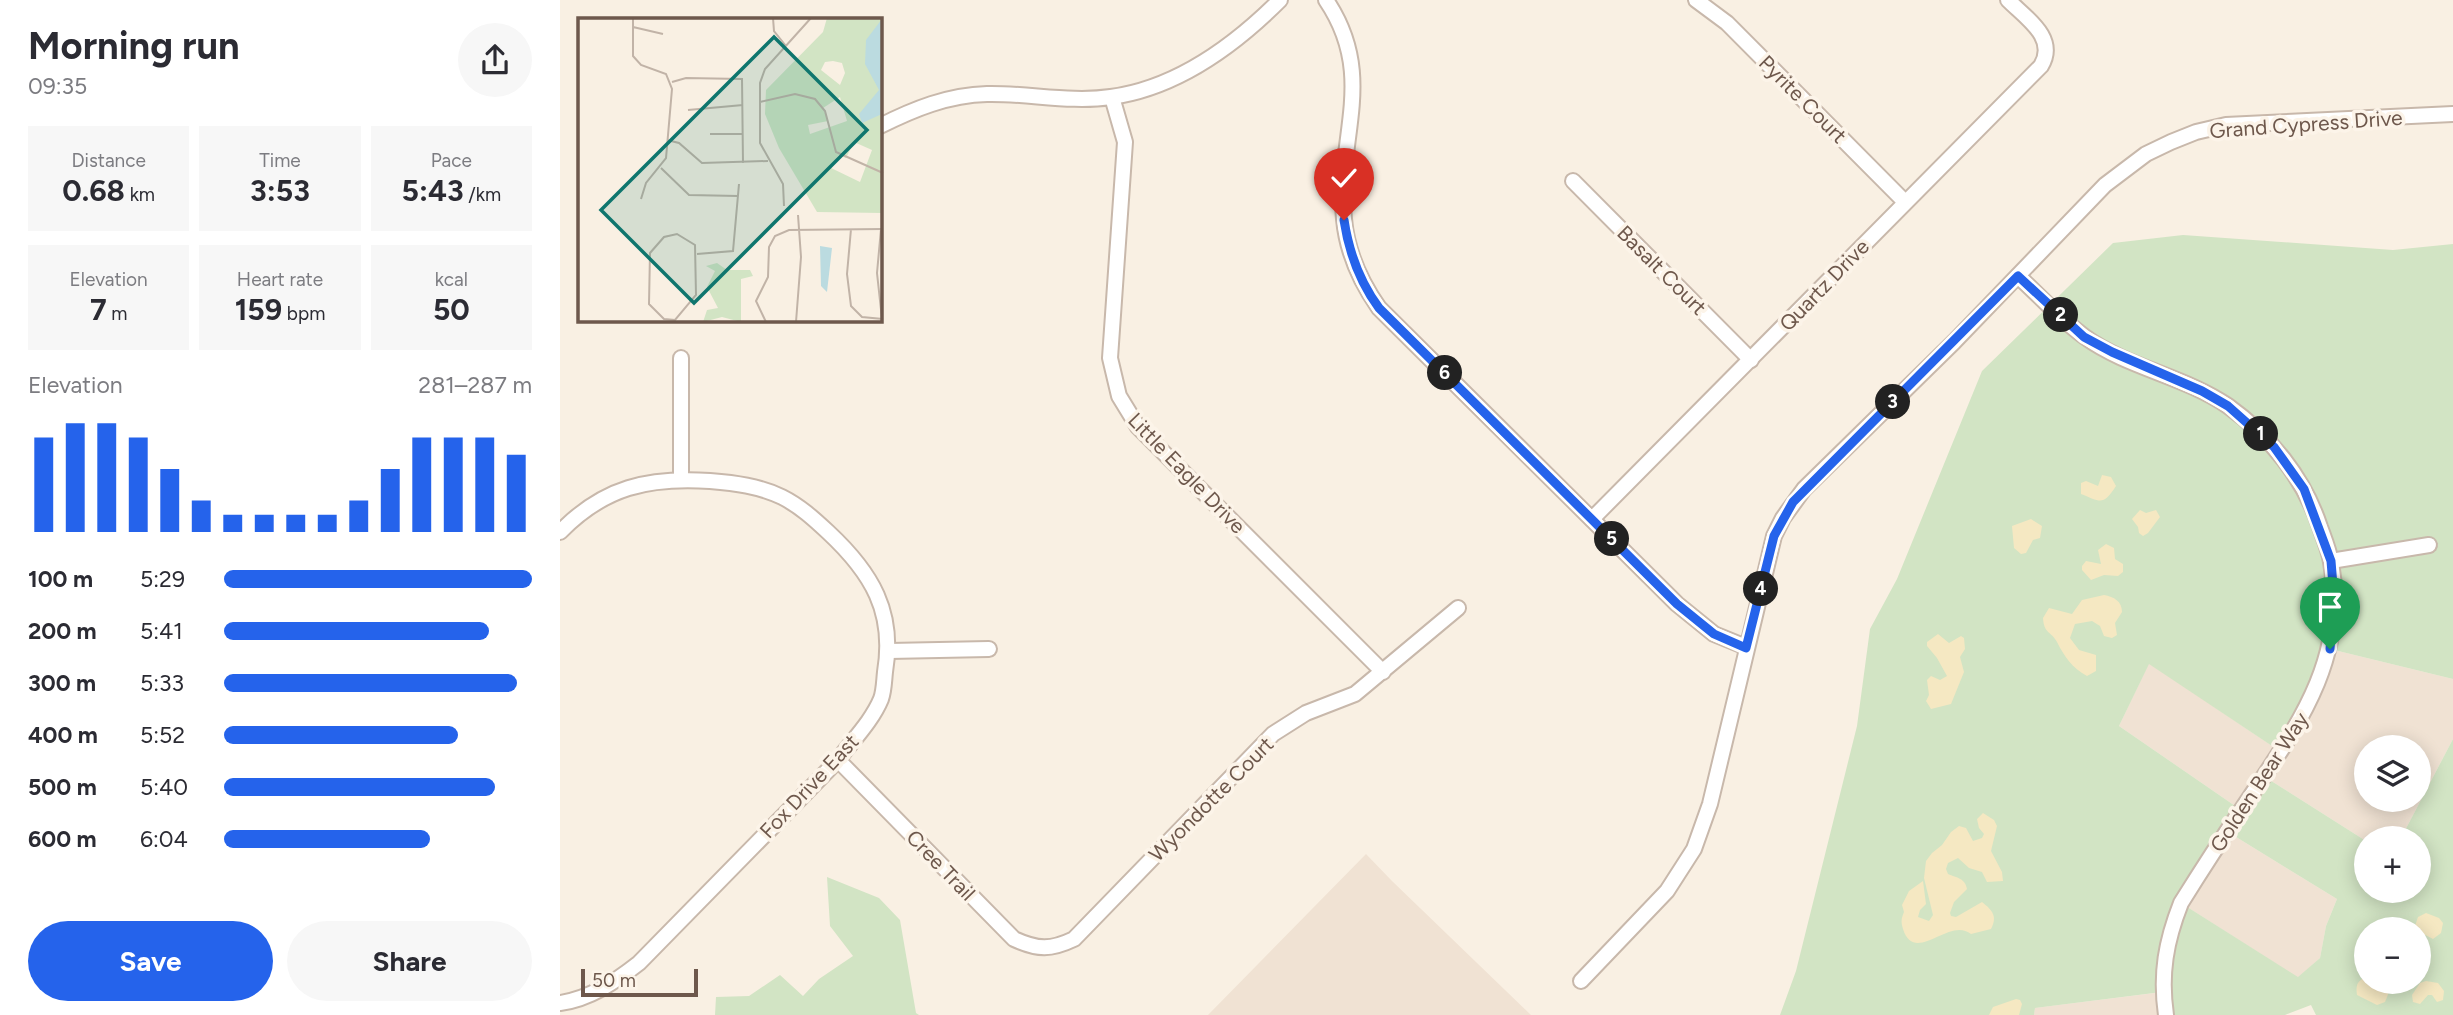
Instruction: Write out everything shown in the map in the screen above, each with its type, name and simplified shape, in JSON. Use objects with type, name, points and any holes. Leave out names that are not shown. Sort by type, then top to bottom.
[{"type":"street","points":[[882,125],[918,107],[955,98],[987,94],[1083,99],[1112,97],[1151,87],[1195,68],[1223,51],[1280,0]]},
{"type":"street","points":[[1326,0],[1344,33],[1351,56],[1353,84],[1343,194],[1344,220],[1348,245],[1367,291],[1379,308],[1695,621],[1714,634],[1746,648]]},
{"type":"street","name":"Pyrite Court","points":[[1696,0],[1727,23],[1905,202]]},
{"type":"street","name":"Quartz Drive","points":[[1592,519],[2041,66],[2047,46],[2038,29],[2008,0]]},
{"type":"street","name":"Little Eagle Drive","points":[[1112,97],[1125,142],[1110,358],[1119,396],[1138,427],[1383,672]]},
{"type":"street","name":"Grand Cypress Drive","points":[[1581,981],[1667,891],[1694,849],[1710,804],[1774,536],[1793,502],[2105,186],[2146,154],[2196,132],[2226,125],[2453,114]]},
{"type":"street","name":"Basalt Court","points":[[1573,181],[1751,360]]},
{"type":"street","name":"Golden Bear Way","points":[[2018,276],[2084,337],[2202,391],[2228,406],[2251,425],[2274,447],[2304,489],[2331,561],[2333,624],[2330,649],[2319,681],[2307,708],[2281,752],[2181,903],[2171,930],[2163,967],[2162,992],[2166,1015]]},
{"type":"street","points":[[681,358],[681,480]]},
{"type":"street","name":"Fox Drive East","points":[[560,533],[576,517],[611,494],[652,481],[681,480],[753,487],[781,497],[808,513],[863,569],[873,586],[886,620],[889,651],[881,698],[838,760],[639,963],[612,984],[569,1002],[560,1003]]},
{"type":"street","points":[[2331,561],[2429,545]]},
{"type":"street","name":"Wyondotte Court","points":[[1056,947],[1074,939],[1273,734],[1306,713],[1355,694],[1458,608]]},
{"type":"street","points":[[889,651],[989,649]]},
{"type":"street","name":"Cree Trail","points":[[838,760],[1014,939],[1042,948],[1056,947]]},
{"type":"shaded area","points":[[2330,649],[2453,679],[2453,739],[2431,781],[2431,735],[2354,735],[2354,812],[2415,812],[2407,826],[2354,826],[2354,833],[2265,777],[2241,810],[2119,726],[2149,663],[2281,752]]},
{"type":"shaded area","points":[[2228,832],[2337,899],[2326,926],[2320,958],[2298,978],[2181,903]]},
{"type":"shaded area","points":[[1366,854],[1392,881],[1531,1015],[1208,1015]]},
{"type":"shaded area","points":[[2163,992],[2166,1015],[2034,1015],[2035,1008]]},
{"type":"green space","points":[[2183,235],[2393,250],[2453,244],[2453,679],[2330,649],[2281,752],[2149,664],[2119,726],[2241,810],[2265,777],[2354,833],[2354,903],[2431,903],[2431,826],[2407,826],[2415,812],[2431,812],[2431,781],[2453,739],[2453,1015],[2316,1015],[2311,1005],[2285,1015],[2166,1015],[2162,992],[2035,1008],[2034,1015],[1780,1015],[1796,971],[1857,726],[1870,629],[1897,579],[1982,371],[2113,243]],"holes":[[[2228,832],[2337,899],[2326,926],[2320,958],[2298,977],[2181,903]]]},
{"type":"green space","points":[[827,877],[879,898],[900,920],[916,1013],[919,1015],[715,1015],[716,997],[749,996],[780,975],[803,996],[819,979],[853,956],[830,926]]},
{"type":"sand","points":[[2102,475],[2111,477],[2116,486],[2108,497],[2097,500],[2081,494],[2081,483],[2086,481],[2098,486]]},
{"type":"sand","points":[[2140,510],[2146,513],[2156,510],[2160,517],[2143,536],[2132,519]]},
{"type":"sand","points":[[2031,519],[2042,526],[2040,538],[2033,540],[2026,553],[2021,554],[2014,548],[2012,526]]},
{"type":"sand","points":[[2106,544],[2114,548],[2115,559],[2123,564],[2123,572],[2118,576],[2104,575],[2091,580],[2082,570],[2082,566],[2086,561],[2101,564],[2098,550]]},
{"type":"sand","points":[[2104,595],[2117,600],[2122,608],[2115,623],[2117,635],[2112,638],[2104,636],[2100,626],[2092,621],[2075,624],[2070,638],[2079,650],[2096,655],[2096,671],[2087,676],[2066,657],[2055,638],[2046,630],[2043,618],[2049,608],[2072,614],[2082,600]]},
{"type":"sand","points":[[1938,634],[1949,643],[1961,636],[1964,638],[1965,649],[1960,657],[1964,672],[1951,704],[1931,709],[1926,701],[1929,695],[1927,680],[1931,676],[1940,680],[1947,676],[1927,646],[1927,642]]},
{"type":"sand","points":[[1983,813],[1994,820],[1997,826],[1991,851],[2002,872],[2003,881],[1987,882],[1982,872],[1969,868],[1958,858],[1948,863],[1946,869],[1948,874],[1962,880],[1967,889],[1954,902],[1951,916],[1956,917],[1982,902],[1993,914],[1991,929],[1971,934],[1962,930],[1953,931],[1916,943],[1908,939],[1902,924],[1902,905],[1909,891],[1923,881],[1926,904],[1918,917],[1929,921],[1933,915],[1924,878],[1926,861],[1959,826],[1966,828],[1973,841],[1982,838],[1984,834],[1977,819]]},
{"type":"sand","points":[[2426,913],[2439,918],[2443,923],[2441,933],[2431,938],[2431,917],[2418,917]]},
{"type":"sand","points":[[2431,982],[2438,983],[2444,991],[2443,1000],[2437,1002],[2432,995],[2428,995],[2420,1004],[2413,1002],[2412,995],[2431,994]]},
{"type":"sand","points":[[2388,994],[2385,1002],[2377,1005],[2357,995]]},
{"type":"sand","points":[[2016,999],[2022,1004],[2019,1015],[1989,1015],[1993,1007]]},
{"type":"route","points":[[1344,220],[1356,270],[1379,308],[1695,621],[1714,634],[1746,648],[1774,536],[1793,502],[2018,276],[2084,337],[2202,391],[2228,406],[2274,447],[2304,489],[2317,517],[2331,561],[2334,598],[2330,649]]}]
